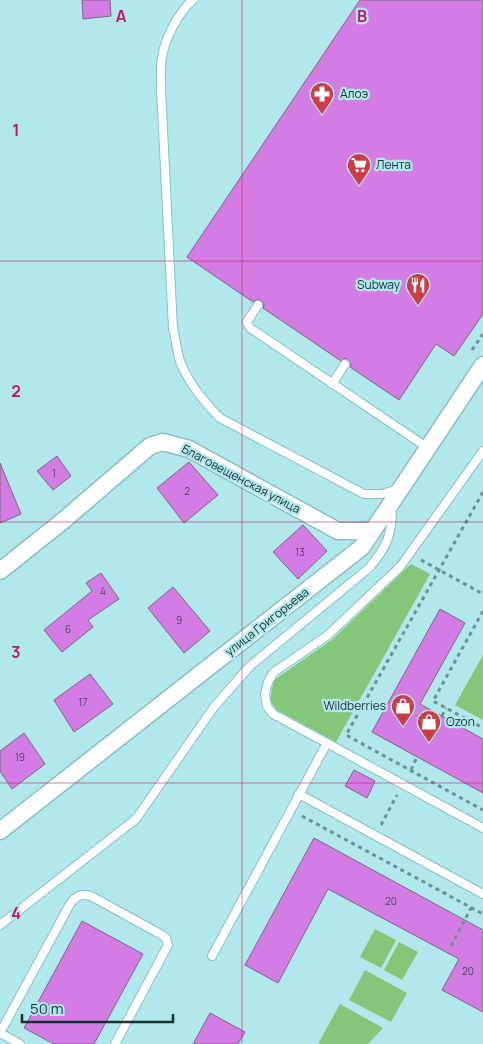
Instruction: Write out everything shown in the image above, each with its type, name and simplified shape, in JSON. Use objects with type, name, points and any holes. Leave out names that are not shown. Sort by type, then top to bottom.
[{"type":"street","name":"улица Григорьева","points":[[0,831],[362,547],[483,365]]},
{"type":"street","name":"Благовещенская улица","points":[[0,571],[64,520],[150,446],[163,442],[189,449],[338,531],[373,531]]},
{"type":"lane","points":[[193,0],[187,5],[173,27],[162,56],[161,89],[173,329],[181,363],[200,396],[220,418],[364,494],[382,494],[402,488]]},
{"type":"lane","points":[[258,305],[247,322],[250,328],[428,448]]},
{"type":"lane","points":[[332,384],[345,364]]},
{"type":"lane","points":[[483,451],[400,567],[328,635],[274,672],[268,682],[265,694],[267,706],[273,714],[483,828]]},
{"type":"lane","points":[[0,924],[136,819],[214,707],[250,666],[369,568],[380,555],[388,541],[392,526],[392,502]]},
{"type":"lane","points":[[212,956],[327,743]]},
{"type":"lane","points":[[299,794],[483,894]]},
{"type":"lane","points":[[20,1044],[0,1033],[70,904],[75,897],[84,894],[162,935],[166,938],[168,944],[115,1044]]},
{"type":"path","points":[[483,492],[346,735],[483,810]]},
{"type":"path","points":[[410,554],[483,594]]},
{"type":"path","points":[[483,611],[433,701],[483,728]]},
{"type":"path","points":[[442,716],[446,708]]},
{"type":"path","points":[[366,851],[417,757]]},
{"type":"path","points":[[302,816],[483,914]]},
{"type":"path","points":[[451,946],[472,908]]},
{"type":"green space","points":[[411,564],[430,574],[336,742],[277,710],[270,700],[274,680],[333,639]]},
{"type":"green space","points":[[483,655],[483,720],[455,705]]},
{"type":"green space","points":[[375,929],[396,940],[381,968],[360,957]]},
{"type":"green space","points":[[399,942],[418,952],[402,980],[384,970]]},
{"type":"green space","points":[[365,970],[407,993],[391,1022],[349,1000]]},
{"type":"green space","points":[[340,1004],[383,1028],[368,1044],[318,1044]]},
{"type":"building","points":[[82,0],[110,0],[111,16],[83,19]]},
{"type":"building","name":"Лента","points":[[360,0],[483,0],[483,314],[454,356],[436,344],[399,400],[350,367],[351,364],[348,360],[345,358],[341,361],[263,308],[264,305],[261,301],[258,299],[253,302],[187,257]]},
{"type":"building","points":[[57,456],[71,476],[53,490],[37,471]]},
{"type":"building","points":[[189,462],[218,495],[184,523],[157,488]]},
{"type":"building","points":[[0,463],[21,514],[0,523]]},
{"type":"building","points":[[303,525],[327,551],[298,579],[273,552]]},
{"type":"building","points":[[101,573],[119,599],[88,620],[93,627],[62,652],[44,630],[92,591],[86,583]]},
{"type":"building","points":[[173,587],[210,631],[184,653],[148,608]]},
{"type":"building","points":[[440,609],[465,623],[420,704],[483,739],[483,793],[372,732]]},
{"type":"building","points":[[90,674],[113,704],[74,732],[54,700]]},
{"type":"building","points":[[24,733],[45,764],[12,789],[0,771],[0,751]]},
{"type":"building","points":[[354,770],[375,781],[367,798],[345,786]]},
{"type":"building","points":[[314,838],[483,930],[483,1012],[442,990],[459,959],[328,889],[278,983],[245,965]]},
{"type":"building","points":[[82,921],[143,954],[94,1044],[54,1044],[24,1028]]},
{"type":"building","points":[[210,1013],[245,1032],[238,1044],[193,1044]]},
{"type":"place","name":"Алоэ","points":[[322,115]]},
{"type":"place","name":"Лента","points":[[359,186]]},
{"type":"place","name":"Subway","points":[[418,306]]},
{"type":"place","name":"Wildberries","points":[[403,727]]},
{"type":"place","name":"Ozon","points":[[429,743]]}]
